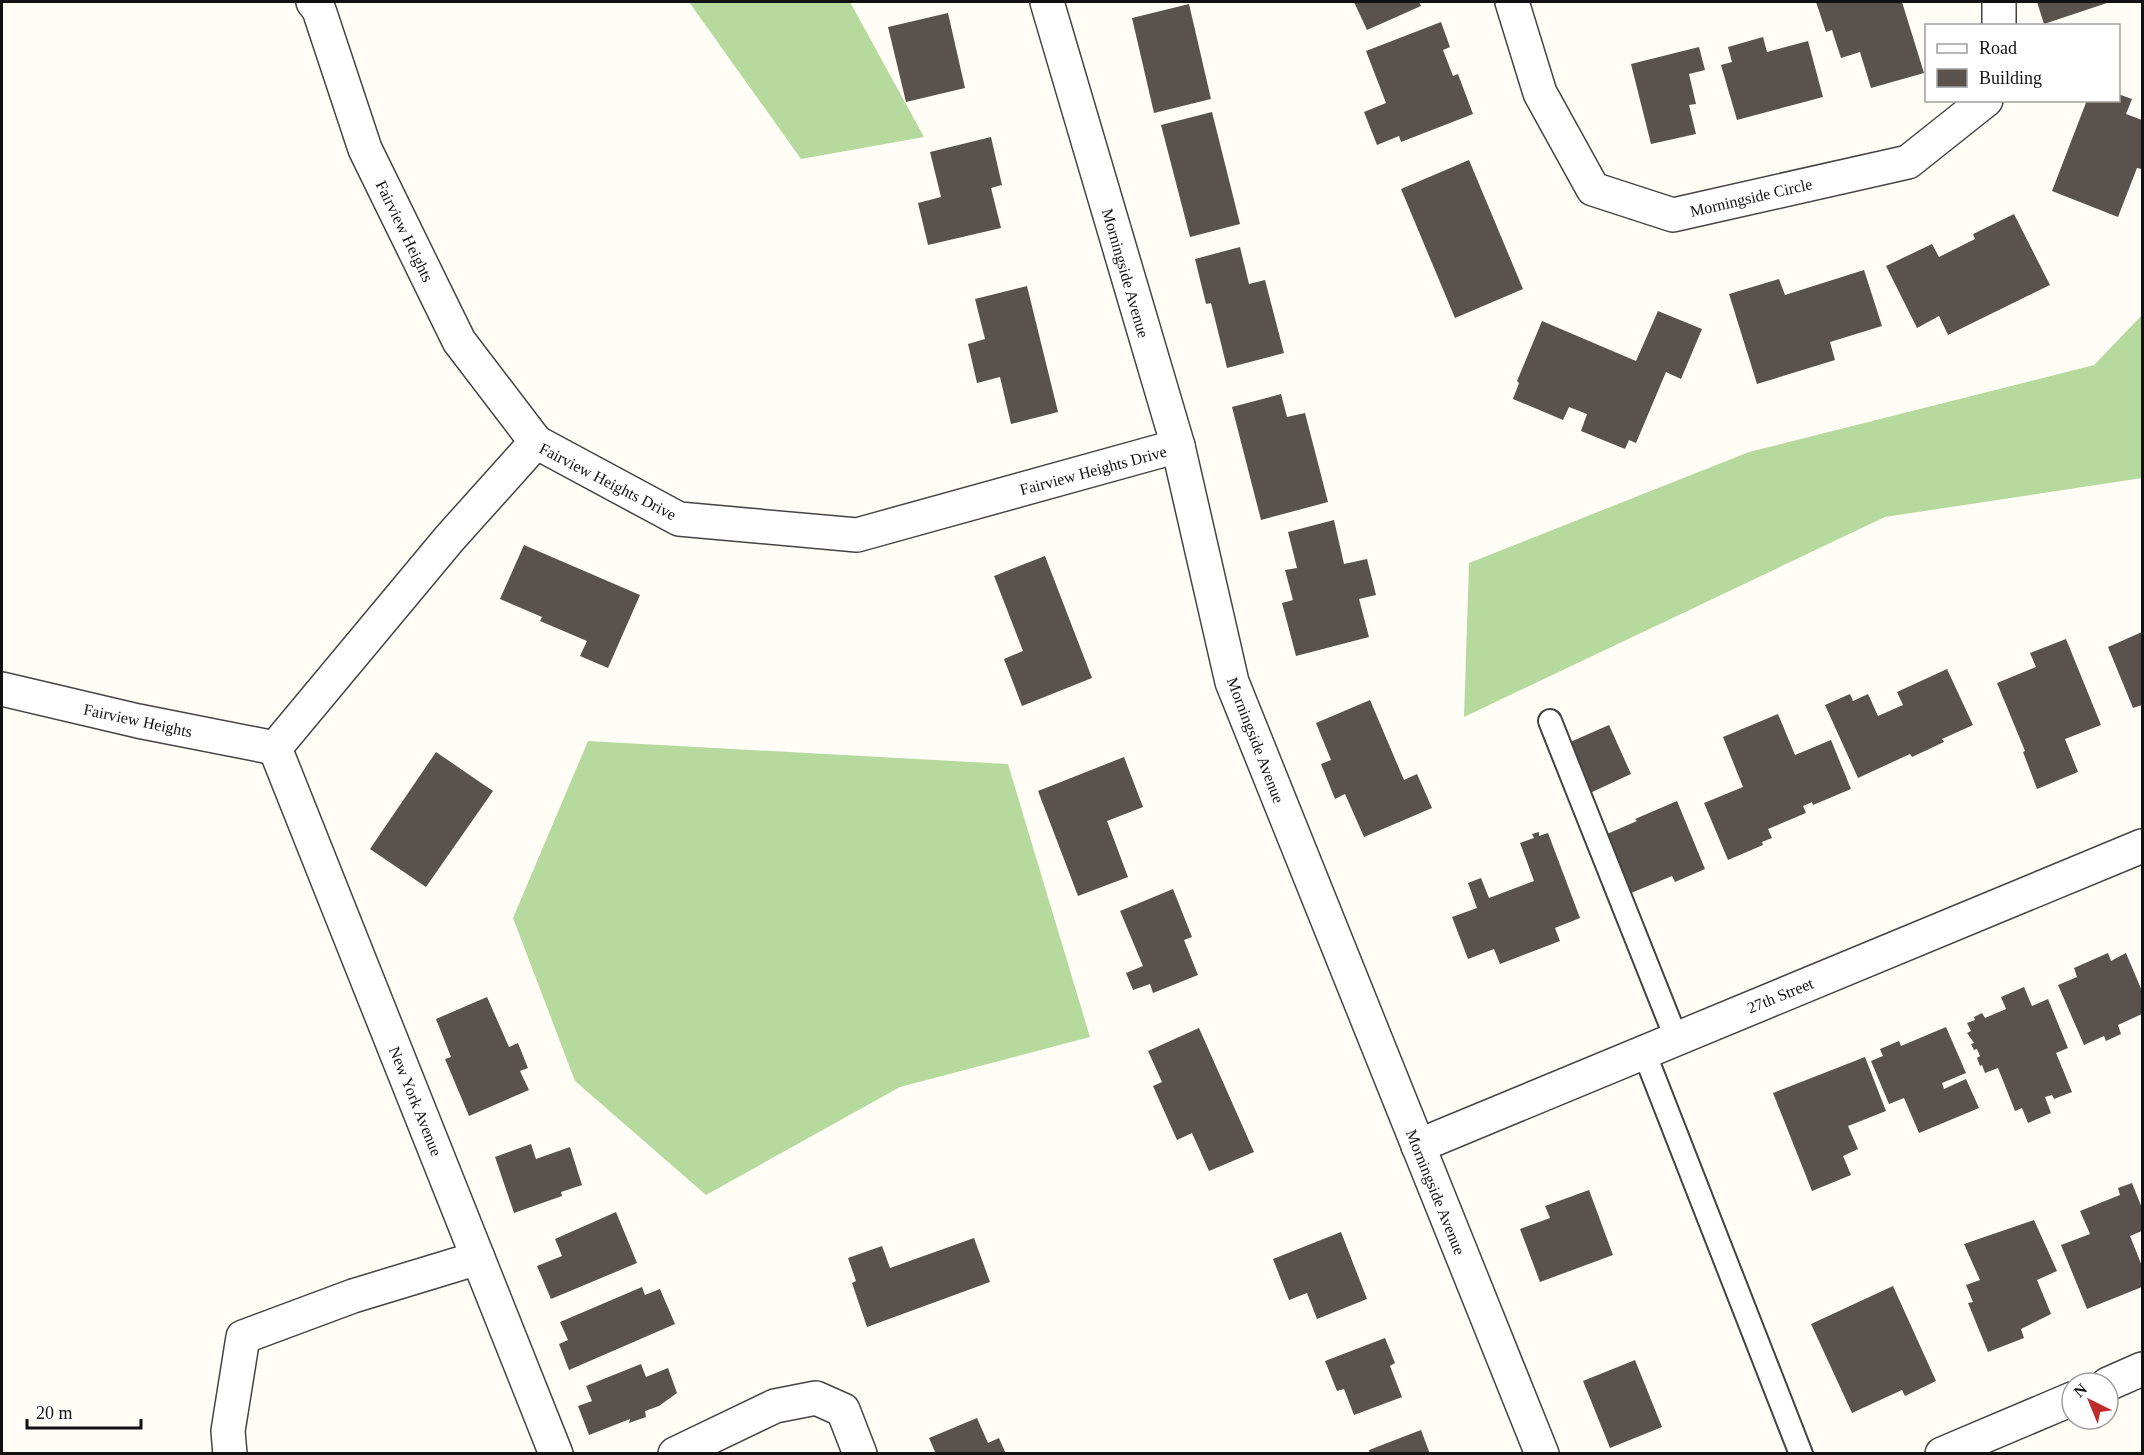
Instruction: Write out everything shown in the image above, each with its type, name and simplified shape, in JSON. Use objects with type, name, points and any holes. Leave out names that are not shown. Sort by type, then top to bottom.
[{"type":"street","name":"Fairview Heights","points":[[314,2],[319,10],[365,149],[459,341],[536,441]]},
{"type":"street","name":"Morningside Avenue","points":[[1047,2],[1178,446],[1232,682],[1542,1454]]},
{"type":"street","name":"Morningside Circle","points":[[1512,2],[1540,93],[1593,189],[1673,215],[1908,162],[1983,102]]},
{"type":"street","points":[[1999,2],[1999,24]]},
{"type":"street","name":"Fairview Heights Drive","points":[[275,748],[449,540],[536,441],[679,519],[857,536],[1178,446]]},
{"type":"street","name":"Fairview Heights","points":[[2,689],[138,721],[275,748]]},
{"type":"street","name":"New York Avenue","points":[[275,748],[556,1454]]},
{"type":"street","name":"27th Street","points":[[1418,1146],[2142,846]]},
{"type":"street","points":[[230,1454],[228,1431],[243,1337],[353,1296],[478,1258]]},
{"type":"street","points":[[2120,1379],[2142,1369]]},
{"type":"street","points":[[675,1454],[775,1406],[816,1398],[843,1410],[860,1454]]},
{"type":"street","points":[[1942,1454],[2060,1404]]},
{"type":"lane","points":[[1550,721],[1676,1038]]},
{"type":"lane","points":[[1644,1052],[1801,1454]]},
{"type":"green space","points":[[689,2],[850,2],[924,137],[801,159]]},
{"type":"green space","points":[[2142,315],[2142,478],[1885,517],[1464,717],[1469,563],[1749,452],[2094,365]]},
{"type":"green space","points":[[588,741],[1008,764],[1090,1037],[900,1087],[706,1195],[575,1081],[513,918]]},
{"type":"building","points":[[1354,2],[1419,2],[1421,6],[1367,30]]},
{"type":"building","points":[[1816,2],[1902,2],[1924,73],[1871,88],[1860,52],[1841,58],[1832,30],[1826,32]]},
{"type":"building","points":[[2037,2],[2110,2],[2044,24]]},
{"type":"building","points":[[1189,4],[1211,99],[1154,113],[1132,18]]},
{"type":"building","points":[[948,13],[965,88],[906,102],[888,27]]},
{"type":"building","points":[[1441,22],[1450,47],[1443,50],[1453,76],[1458,74],[1473,114],[1401,142],[1399,136],[1377,145],[1364,112],[1386,103],[1366,51]]},
{"type":"building","points":[[1763,37],[1767,52],[1808,41],[1823,97],[1737,120],[1721,65],[1732,62],[1728,47]]},
{"type":"building","points":[[1699,47],[1705,70],[1689,74],[1696,104],[1689,105],[1696,134],[1651,144],[1631,64]]},
{"type":"building","points":[[2120,95],[2132,99],[2126,114],[2142,120],[2142,169],[2137,168],[2118,217],[2052,191],[2086,102],[2120,102]]},
{"type":"building","points":[[1212,112],[1240,224],[1190,237],[1161,125]]},
{"type":"building","points":[[991,137],[1002,185],[991,188],[1001,228],[928,245],[918,203],[941,197],[930,152]]},
{"type":"building","points":[[1469,160],[1523,289],[1455,318],[1401,189]]},
{"type":"building","points":[[2014,214],[2050,285],[1948,335],[1939,316],[1917,328],[1886,266],[1932,244],[1939,257],[1975,239],[1973,234]]},
{"type":"building","points":[[1240,247],[1249,284],[1265,280],[1284,353],[1227,368],[1211,303],[1206,304],[1195,259]]},
{"type":"building","points":[[1864,270],[1882,326],[1830,342],[1835,360],[1757,384],[1729,294],[1779,279],[1785,295]]},
{"type":"building","points":[[1027,286],[1058,412],[1011,424],[1000,377],[977,383],[968,344],[985,339],[975,299]]},
{"type":"building","points":[[1658,311],[1702,329],[1681,379],[1666,372],[1636,443],[1629,440],[1625,449],[1581,431],[1587,414],[1569,407],[1563,420],[1513,399],[1519,383],[1517,381],[1542,321],[1636,361]]},
{"type":"building","points":[[1281,394],[1287,417],[1305,413],[1328,502],[1261,520],[1232,407]]},
{"type":"building","points":[[1334,520],[1344,564],[1367,559],[1376,595],[1359,599],[1369,637],[1296,656],[1282,603],[1293,600],[1285,570],[1297,568],[1288,532]]},
{"type":"building","points":[[524,545],[640,595],[608,668],[580,656],[587,641],[540,621],[542,617],[500,599]]},
{"type":"building","points":[[1045,556],[1092,678],[1022,706],[1004,659],[1023,651],[994,576]]},
{"type":"building","points":[[2142,632],[2142,705],[2133,708],[2108,647]]},
{"type":"building","points":[[2066,639],[2101,725],[2065,739],[2078,772],[2037,789],[2023,752],[2025,751],[1997,683],[2036,667],[2030,653]]},
{"type":"building","points":[[1947,669],[1973,725],[1942,739],[1944,742],[1912,757],[1910,754],[1858,778],[1825,705],[1850,694],[1853,701],[1868,694],[1878,716],[1903,705],[1897,692]]},
{"type":"building","points":[[1370,700],[1404,780],[1417,774],[1432,808],[1364,837],[1345,794],[1335,799],[1321,764],[1331,760],[1316,723]]},
{"type":"building","points":[[1778,714],[1795,755],[1831,740],[1851,789],[1813,805],[1812,802],[1803,806],[1806,813],[1768,829],[1772,838],[1762,842],[1763,845],[1728,860],[1704,803],[1743,787],[1723,737]]},
{"type":"building","points":[[1609,725],[1631,774],[1590,793],[1568,743]]},
{"type":"building","points":[[436,752],[493,791],[426,887],[370,849]]},
{"type":"building","points":[[1124,757],[1143,807],[1107,821],[1128,877],[1078,896],[1038,791]]},
{"type":"building","points":[[1677,801],[1705,869],[1675,882],[1672,876],[1631,893],[1607,834]]},
{"type":"building","points":[[1539,832],[1539,836],[1548,833],[1580,918],[1555,928],[1560,941],[1500,964],[1494,949],[1468,959],[1452,917],[1477,908],[1468,883],[1481,878],[1489,898],[1534,881],[1520,843],[1534,838],[1532,834]]},
{"type":"building","points":[[1173,889],[1192,937],[1184,940],[1198,975],[1153,993],[1150,984],[1133,990],[1126,973],[1143,966],[1120,911]]},
{"type":"building","points":[[2108,953],[2111,961],[2126,953],[2142,991],[2142,1014],[2118,1025],[2121,1034],[2106,1041],[2104,1036],[2084,1045],[2058,985],[2077,977],[2074,968]]},
{"type":"building","points":[[2024,987],[2032,1006],[2048,999],[2068,1048],[2056,1053],[2072,1092],[2054,1099],[2052,1095],[2045,1097],[2051,1113],[2028,1123],[2022,1108],[2015,1111],[1998,1068],[1985,1073],[1982,1065],[1980,1066],[1977,1058],[1980,1056],[1977,1049],[1974,1050],[1971,1044],[1974,1043],[1967,1033],[1971,1031],[1967,1023],[1975,1020],[1974,1017],[1982,1013],[1985,1018],[2006,1009],[2001,997]]},
{"type":"building","points":[[487,997],[509,1047],[518,1043],[528,1068],[520,1071],[529,1090],[469,1116],[445,1059],[451,1057],[436,1019]]},
{"type":"building","points":[[1946,1027],[1966,1073],[1942,1083],[1944,1089],[1966,1079],[1979,1108],[1919,1133],[1904,1098],[1889,1104],[1871,1061],[1883,1056],[1880,1049],[1899,1041],[1901,1046]]},
{"type":"building","points":[[1199,1028],[1254,1152],[1209,1171],[1192,1133],[1177,1140],[1153,1086],[1162,1082],[1148,1051]]},
{"type":"building","points":[[1865,1057],[1886,1111],[1848,1126],[1858,1149],[1843,1156],[1851,1175],[1812,1191],[1773,1093]]},
{"type":"building","points":[[531,1144],[536,1159],[570,1147],[582,1185],[561,1192],[562,1196],[514,1213],[495,1157]]},
{"type":"building","points":[[2132,1183],[2142,1208],[2142,1231],[2130,1236],[2142,1266],[2142,1287],[2087,1309],[2061,1245],[2090,1234],[2080,1211],[2120,1195],[2118,1188]]},
{"type":"building","points":[[1589,1190],[1613,1255],[1540,1282],[1520,1229],[1550,1218],[1545,1206]]},
{"type":"building","points":[[616,1212],[637,1263],[551,1299],[537,1266],[562,1256],[555,1239]]},
{"type":"building","points":[[2034,1220],[2057,1271],[2037,1280],[2051,1314],[2021,1329],[2024,1338],[1988,1352],[1968,1303],[1973,1302],[1966,1285],[1980,1280],[1964,1244]]},
{"type":"building","points":[[1341,1232],[1367,1299],[1317,1319],[1307,1293],[1289,1300],[1273,1259]]},
{"type":"building","points":[[974,1238],[990,1282],[867,1327],[852,1283],[856,1281],[848,1258],[882,1246],[890,1268]]},
{"type":"building","points":[[1893,1286],[1936,1381],[1905,1396],[1902,1390],[1852,1413],[1811,1324]]},
{"type":"building","points":[[642,1287],[645,1295],[660,1289],[675,1324],[569,1370],[559,1344],[568,1340],[560,1322]]},
{"type":"building","points":[[1385,1338],[1395,1363],[1390,1366],[1402,1397],[1354,1415],[1344,1389],[1337,1391],[1325,1361]]},
{"type":"building","points":[[1635,1360],[1662,1427],[1610,1448],[1583,1381]]},
{"type":"building","points":[[641,1364],[646,1377],[668,1368],[677,1393],[659,1406],[645,1411],[646,1417],[629,1423],[630,1419],[589,1435],[578,1406],[592,1401],[586,1386]]},
{"type":"building","points":[[977,1418],[988,1443],[999,1438],[1006,1454],[936,1454],[929,1438]]},
{"type":"building","points":[[1421,1430],[1430,1454],[1370,1454],[1369,1450]]}]
